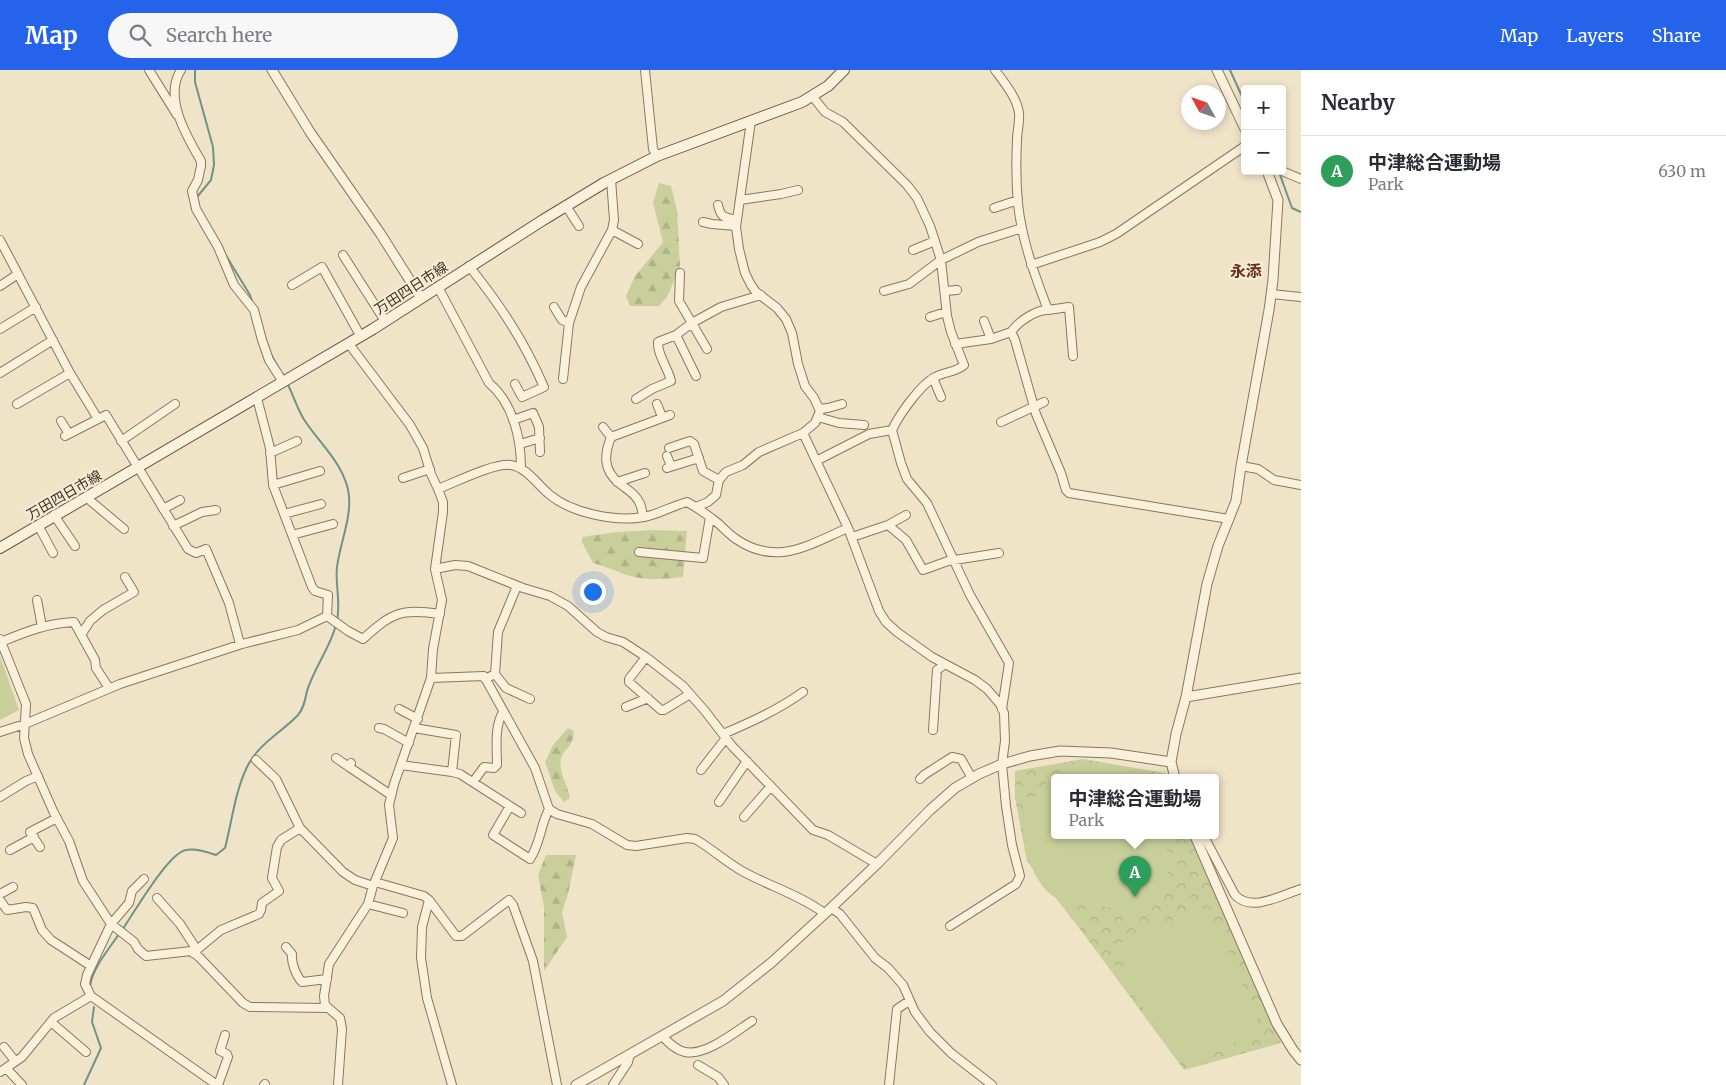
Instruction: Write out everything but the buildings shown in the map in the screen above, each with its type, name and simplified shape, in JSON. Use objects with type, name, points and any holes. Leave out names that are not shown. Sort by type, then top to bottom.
[{"type":"main road","name":"万田四日市線","points":[[0,548],[349,344],[469,266],[611,179],[657,156],[802,102],[828,86],[844,70]]},
{"type":"street","points":[[149,70],[178,117],[201,161],[202,166],[198,180],[192,192],[196,209],[218,247],[234,285],[254,310],[262,340],[270,360],[283,382]]},
{"type":"street","points":[[178,117],[175,91],[177,76],[181,70]]},
{"type":"street","points":[[272,70],[310,132],[380,233],[421,298]]},
{"type":"street","points":[[645,70],[653,149],[657,156]]},
{"type":"street","points":[[995,70],[1004,81],[1019,112],[1017,139],[1018,200],[1022,228],[1031,265],[1048,310]]},
{"type":"street","points":[[1217,70],[1241,121]]},
{"type":"street","points":[[812,97],[825,112],[843,122],[917,198],[941,260],[950,332],[964,365],[961,368],[933,378],[908,406],[892,430],[869,434],[816,461]]},
{"type":"street","points":[[696,507],[708,502],[716,495],[719,480],[726,472],[742,465],[759,452],[803,433],[815,423],[819,413],[814,398],[805,386],[798,364],[792,333],[786,319],[777,308],[751,285],[745,273],[738,248],[736,223],[751,121]]},
{"type":"street","points":[[1031,265],[1100,242],[1116,234],[1241,149]]},
{"type":"street","points":[[1286,173],[1301,179]]},
{"type":"street","points":[[1174,774],[1171,762],[1186,697],[1207,584],[1218,546],[1236,501],[1274,280],[1278,200],[1269,175]]},
{"type":"street","points":[[563,379],[569,323],[581,287],[612,230],[614,220],[611,179]]},
{"type":"street","points":[[740,200],[798,190]]},
{"type":"street","points":[[994,208],[1018,200]]},
{"type":"street","points":[[718,205],[722,216],[736,223]]},
{"type":"street","points":[[566,206],[579,226]]},
{"type":"street","points":[[703,222],[712,224],[736,223]]},
{"type":"street","points":[[884,291],[909,284],[941,260],[978,242],[1022,228]]},
{"type":"street","points":[[612,230],[638,244]]},
{"type":"street","points":[[0,241],[70,373],[98,419]]},
{"type":"street","points":[[913,250],[935,241]]},
{"type":"street","points":[[343,254],[385,322]]},
{"type":"street","points":[[469,266],[513,325],[531,355],[544,387],[522,397],[515,384]]},
{"type":"street","points":[[292,285],[322,267],[360,336]]},
{"type":"street","points":[[680,273],[679,301],[707,349]]},
{"type":"street","points":[[0,286],[18,274]]},
{"type":"street","points":[[438,286],[489,383],[496,389],[506,404],[519,436],[521,468]]},
{"type":"street","points":[[945,292],[957,290]]},
{"type":"street","points":[[1271,294],[1301,298]]},
{"type":"street","points":[[636,400],[652,388],[671,381],[669,371],[657,348],[658,342],[676,335],[692,323],[721,307],[761,295]]},
{"type":"street","points":[[0,329],[36,307]]},
{"type":"street","points":[[554,307],[562,320],[569,323]]},
{"type":"street","points":[[955,344],[991,339],[1011,332],[1016,324],[1031,315],[1044,310],[1069,307],[1073,356]]},
{"type":"street","points":[[930,317],[946,312]]},
{"type":"street","points":[[984,321],[991,339]]},
{"type":"street","points":[[1011,332],[1034,406],[1066,490],[1069,493],[1229,520]]},
{"type":"street","points":[[676,335],[696,376]]},
{"type":"street","points":[[0,373],[53,340]]},
{"type":"street","points":[[338,1085],[342,1029],[340,1018],[325,1005],[324,996],[329,964],[368,904],[374,884],[394,838],[389,804],[431,678],[433,649],[442,600],[435,569],[443,502],[423,448],[410,425],[349,344]]},
{"type":"street","points":[[17,404],[70,373]]},
{"type":"street","points":[[933,378],[941,397]]},
{"type":"street","points":[[257,398],[270,453],[274,485],[312,587],[315,591],[328,595],[327,616]]},
{"type":"street","points":[[1001,422],[1044,402]]},
{"type":"street","points":[[121,441],[175,404]]},
{"type":"street","points":[[611,437],[666,416],[657,404]]},
{"type":"street","points":[[819,413],[842,404]]},
{"type":"street","points":[[513,420],[533,413],[539,427],[540,452]]},
{"type":"street","points":[[819,413],[839,423],[864,425]]},
{"type":"street","points":[[61,421],[67,435],[106,415],[188,549],[196,553],[206,549],[229,603],[240,644]]},
{"type":"street","points":[[603,427],[611,437]]},
{"type":"street","points":[[892,430],[900,462],[908,479],[927,503],[970,595],[1009,663],[1002,709],[1005,741],[1002,764],[1009,826],[1020,876],[1016,884],[950,926]]},
{"type":"street","points":[[803,433],[852,537],[879,611],[886,622],[932,658],[975,680],[987,689],[1002,709]]},
{"type":"street","points":[[611,437],[604,458],[617,482],[640,502],[643,517]]},
{"type":"street","points":[[520,444],[540,438]]},
{"type":"street","points":[[270,453],[297,441]]},
{"type":"street","points":[[699,458],[669,467],[668,452],[690,441],[694,444],[699,458],[703,471],[719,480]]},
{"type":"street","points":[[438,489],[502,465],[512,465],[521,468],[550,496],[566,506],[614,519],[643,517],[687,502],[710,517],[736,539],[762,552],[774,554],[795,550],[848,528]]},
{"type":"street","points":[[1241,466],[1258,469],[1274,480],[1301,485]]},
{"type":"street","points":[[403,478],[430,469]]},
{"type":"street","points":[[274,485],[320,471]]},
{"type":"street","points":[[617,482],[645,473]]},
{"type":"street","points":[[88,498],[124,529]]},
{"type":"street","points":[[163,510],[180,500]]},
{"type":"street","points":[[284,514],[322,504]]},
{"type":"street","points":[[173,526],[202,512],[216,510]]},
{"type":"street","points":[[54,515],[75,546]]},
{"type":"street","points":[[852,537],[868,530],[888,525],[906,515]]},
{"type":"street","points":[[639,552],[703,558],[710,517]]},
{"type":"street","points":[[292,535],[333,524]]},
{"type":"street","points":[[38,525],[53,552]]},
{"type":"street","points":[[888,525],[906,540],[923,570],[955,560],[999,553]]},
{"type":"street","points":[[435,569],[455,565],[468,566],[517,586],[556,599],[568,606],[597,632],[623,642],[646,657],[690,694],[724,736],[813,830],[828,835],[876,864]]},
{"type":"street","points":[[81,635],[90,621],[103,610],[134,592],[125,577]]},
{"type":"street","points":[[517,586],[498,632],[495,674],[506,688],[530,700]]},
{"type":"street","points":[[37,600],[42,627]]},
{"type":"street","points":[[327,616],[363,639],[383,621],[393,616],[419,611],[440,614]]},
{"type":"street","points":[[0,732],[25,724],[109,688],[240,644],[298,630],[327,616]]},
{"type":"street","points":[[109,688],[96,668],[95,660],[74,622],[59,622],[0,640],[26,704],[24,738],[26,746],[56,818],[69,841],[83,881],[112,924],[134,942],[146,956],[195,951],[221,930],[259,914],[262,903],[279,891],[272,878],[277,847],[281,840],[300,828]]},
{"type":"street","points":[[646,657],[629,679],[629,682],[661,710],[690,694]]},
{"type":"street","points":[[933,730],[938,670],[944,665]]},
{"type":"street","points":[[485,679],[495,674]]},
{"type":"street","points":[[431,678],[484,676],[535,768],[549,809],[557,814],[592,824],[627,845],[636,846],[687,838],[694,839],[740,870],[767,884],[840,914],[875,958],[888,968],[903,985],[909,1001],[930,1032],[951,1053],[992,1085]]},
{"type":"street","points":[[1186,697],[1301,678]]},
{"type":"street","points":[[701,770],[724,736],[788,703],[803,692]]},
{"type":"street","points":[[626,707],[648,698]]},
{"type":"street","points":[[399,709],[418,719]]},
{"type":"street","points":[[473,782],[484,767],[494,768],[497,765],[498,727],[499,719],[503,712]]},
{"type":"street","points":[[379,728],[384,728],[409,743]]},
{"type":"street","points":[[414,728],[456,735],[452,772]]},
{"type":"street","points":[[576,1085],[723,1001],[771,962],[828,910],[930,810],[956,788],[972,778],[1002,764],[1030,756],[1060,751],[1111,753],[1171,762]]},
{"type":"street","points":[[920,780],[924,775],[952,757],[961,759],[972,778]]},
{"type":"street","points":[[336,758],[350,765],[391,795]]},
{"type":"street","points":[[256,760],[276,778],[300,828],[343,872],[354,880],[424,896],[456,936],[462,936],[509,900],[514,905],[532,961],[557,1085]]},
{"type":"street","points":[[719,802],[747,761]]},
{"type":"street","points":[[401,764],[460,774],[522,813]]},
{"type":"street","points":[[0,797],[38,776]]},
{"type":"street","points":[[744,817],[771,786]]},
{"type":"street","points":[[510,806],[494,835],[530,859],[538,848],[549,809]]},
{"type":"street","points":[[40,847],[30,832],[56,818]]},
{"type":"street","points":[[10,850],[34,837]]},
{"type":"street","points":[[1197,839],[1207,842],[1235,895],[1240,900],[1254,904],[1301,889]]},
{"type":"street","points":[[1197,839],[1277,1024],[1297,1048],[1301,1060]]},
{"type":"street","points":[[144,879],[132,892],[129,903],[112,924],[87,974],[85,984],[91,996],[218,1085],[228,1057],[227,1054],[220,1050],[225,1035]]},
{"type":"street","points":[[0,894],[13,887]]},
{"type":"street","points":[[157,898],[180,924],[199,957],[242,1003],[250,1006],[328,1008]]},
{"type":"street","points":[[0,900],[4,912],[26,907],[32,908],[38,923],[51,940],[91,966]]},
{"type":"street","points":[[429,900],[422,928],[421,958],[427,998],[452,1085]]},
{"type":"street","points":[[368,904],[403,913]]},
{"type":"street","points":[[286,947],[292,954],[291,959],[302,982],[327,979]]},
{"type":"street","points":[[22,1085],[3,1070],[22,1056],[54,1018],[91,996]]},
{"type":"street","points":[[889,1085],[897,1008],[909,1001]]},
{"type":"street","points":[[662,1036],[685,1052],[695,1052],[710,1047],[752,1021]]},
{"type":"street","points":[[51,1022],[86,1052]]},
{"type":"street","points":[[4,1047],[15,1061]]},
{"type":"street","points":[[613,1085],[628,1062],[630,1054]]},
{"type":"street","points":[[698,1065],[718,1077],[724,1085]]},
{"type":"green space","points":[[659,183],[671,186],[677,210],[680,267],[668,295],[659,306],[630,306],[626,296],[635,276],[663,242],[653,203]]},
{"type":"green space","points":[[652,530],[687,531],[683,577],[648,579],[627,575],[593,563],[582,542],[582,537]]},
{"type":"green space","points":[[0,656],[19,710],[0,720]]},
{"type":"green space","points":[[568,728],[574,731],[572,741],[564,752],[560,764],[570,798],[564,802],[555,791],[545,762],[553,745]]},
{"type":"green space","points":[[1083,759],[1170,774],[1051,774],[1051,839],[1190,839],[1281,1043],[1184,1070],[1083,933],[1027,861],[1015,798],[1015,771]]},
{"type":"green space","points":[[1098,763],[1131,770],[1136,774],[1056,774],[1064,769]]},
{"type":"green space","points":[[1051,779],[1051,839],[1167,839],[1168,892],[1148,913],[1062,901],[1051,895],[1035,874],[1024,844],[1024,822],[1027,811],[1032,800]]},
{"type":"green space","points":[[546,855],[576,855],[568,894],[562,912],[567,937],[544,971],[544,907],[538,875]]},
{"type":"green space","points":[[1208,906],[1263,1032],[1181,1063],[1130,989],[1117,944]]},
{"type":"waterway","points":[[195,70],[195,82],[213,147],[214,165],[211,180],[197,197]]},
{"type":"waterway","points":[[1230,70],[1241,94]]},
{"type":"waterway","points":[[1280,175],[1292,208],[1301,212]]},
{"type":"waterway","points":[[225,254],[250,295],[253,304]]},
{"type":"waterway","points":[[269,351],[284,377]]},
{"type":"waterway","points":[[287,383],[302,416],[338,465],[347,485],[349,496],[347,523],[337,567],[337,620]]},
{"type":"waterway","points":[[122,930],[170,861],[186,850],[216,855],[225,848],[237,796],[247,767],[258,751],[300,712],[310,683],[336,625]]},
{"type":"waterway","points":[[90,986],[94,972],[119,934]]},
{"type":"waterway","points":[[84,1085],[101,1048],[92,1022],[94,1007]]},
{"type":"place","name":"中津総合運動場","points":[[1135,897]]},
{"type":"district","name":"永添","points":[[1246,271]]}]
